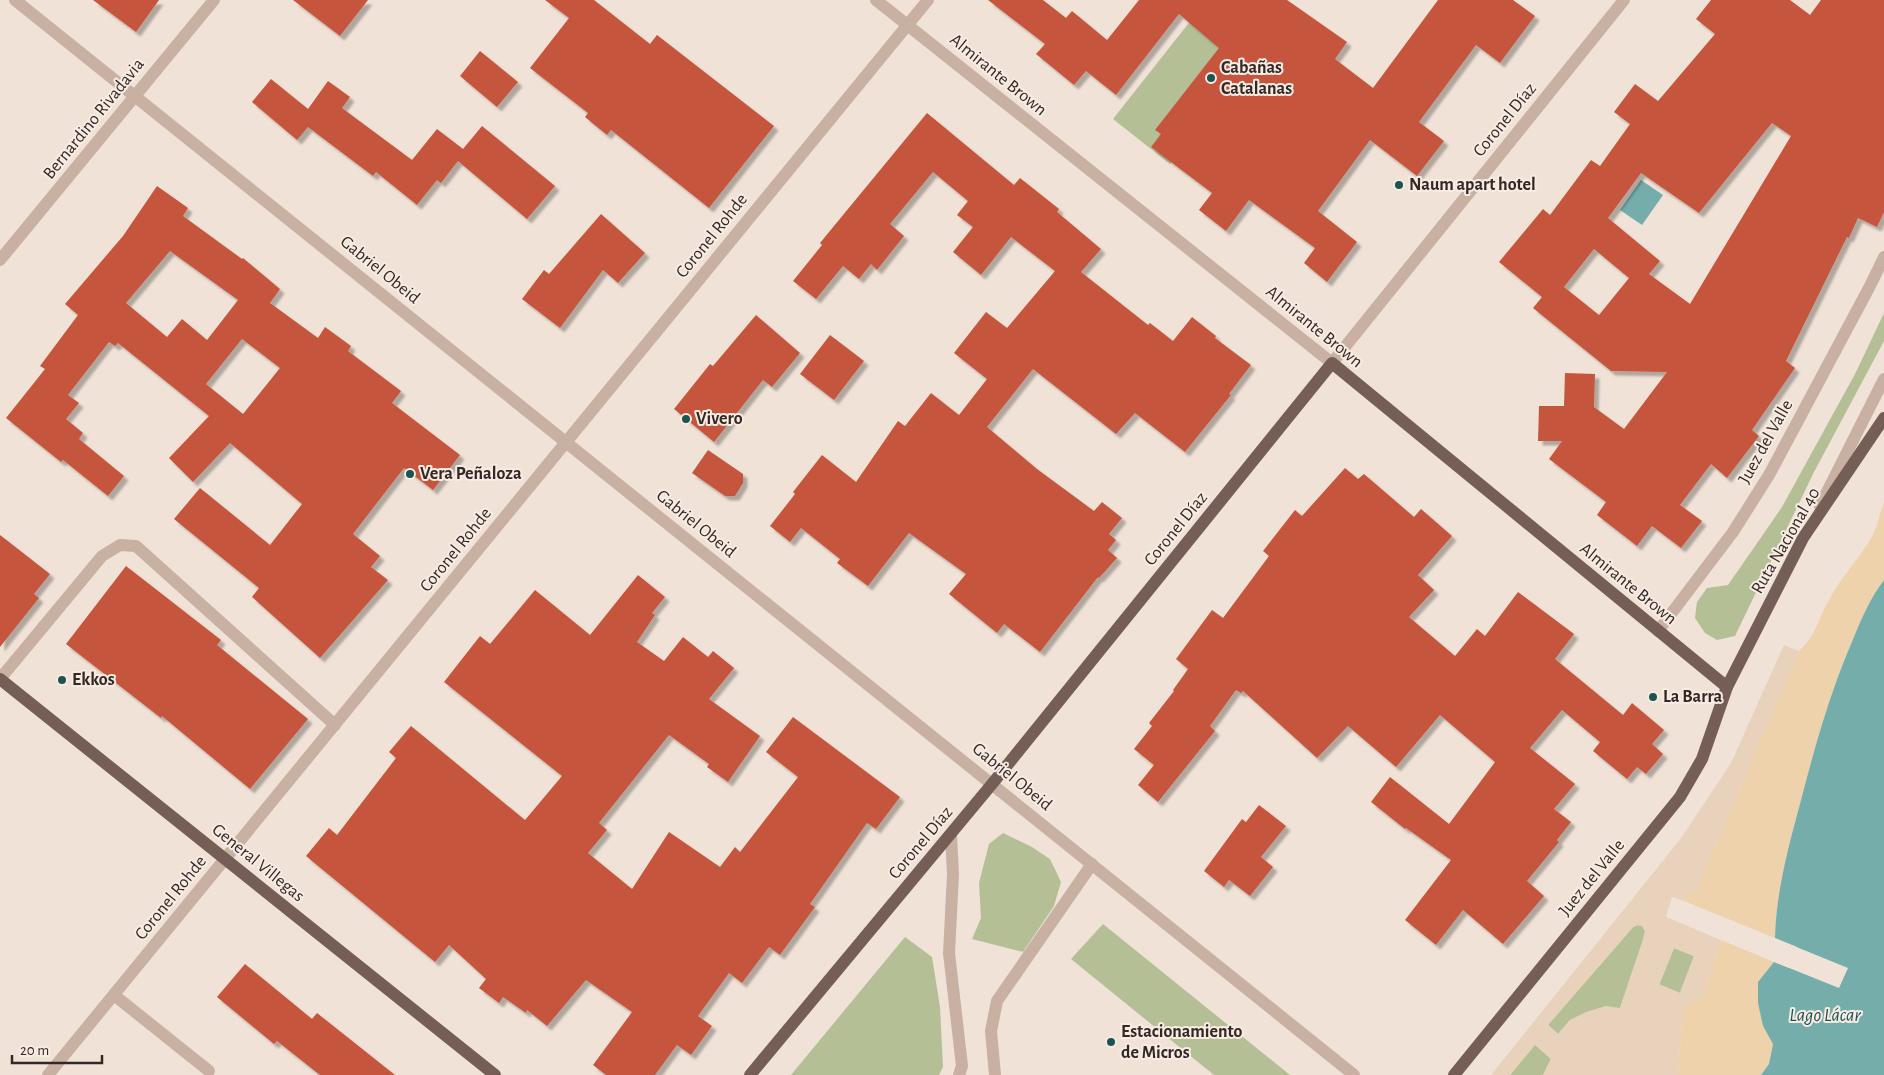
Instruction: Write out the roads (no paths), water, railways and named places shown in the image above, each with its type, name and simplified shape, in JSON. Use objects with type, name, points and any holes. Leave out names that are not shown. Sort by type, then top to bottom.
[{"type":"main road","name":"Almirante Brown","points":[[1332,364],[1727,687]]},
{"type":"main road","name":"Coronel Díaz","points":[[750,1075],[951,835],[1332,364]]},
{"type":"main road","name":"Ruta Nacional 40","points":[[1727,687],[1803,538],[1884,418]]},
{"type":"main road","name":"General Villegas","points":[[0,679],[495,1075]]},
{"type":"main road","name":"Juez del Valle","points":[[1454,1075],[1680,797],[1702,759],[1727,687]]},
{"type":"street","name":"Gabriel Obeid","points":[[15,0],[1354,1075]]},
{"type":"street","name":"Bernardino Rivadavia","points":[[0,260],[214,0]]},
{"type":"street","name":"Almirante Brown","points":[[876,0],[1332,364]]},
{"type":"street","name":"Coronel Rohde","points":[[48,1075],[928,0]]},
{"type":"street","name":"Coronel Díaz","points":[[1332,364],[1624,0]]},
{"type":"street","name":"Juez del Valle","points":[[1658,631],[1741,520],[1769,476],[1884,257]]},
{"type":"street","points":[[1803,538],[1884,379]]},
{"type":"street","points":[[0,679],[102,556],[120,544],[136,546],[335,725]]},
{"type":"street","points":[[951,835],[953,874],[948,953],[962,1066],[960,1075]]},
{"type":"street","points":[[995,1075],[991,1031],[997,1001],[1092,864]]},
{"type":"street","points":[[114,995],[209,1071]]},
{"type":"water","points":[[1641,180],[1663,195],[1642,225],[1620,210]]},
{"type":"water","name":"Lago Lácar","points":[[1884,580],[1884,1075],[1761,1075],[1769,1064],[1773,1044],[1763,1026],[1758,1003],[1758,982],[1774,962],[1789,968],[1797,947],[1775,938],[1780,887],[1791,837],[1830,699],[1864,615]]},
{"type":"place","name":"Cabañas Catalanas","points":[[1211,78]]},
{"type":"place","name":"Naum apart hotel","points":[[1399,185]]},
{"type":"place","name":"Vivero","points":[[686,419]]},
{"type":"place","name":"Vera Peñaloza","points":[[410,474]]},
{"type":"place","name":"Ekkos","points":[[62,680]]},
{"type":"place","name":"La Barra","points":[[1653,697]]},
{"type":"place","name":"Estacionamiento de Micros","points":[[1111,1042]]}]
